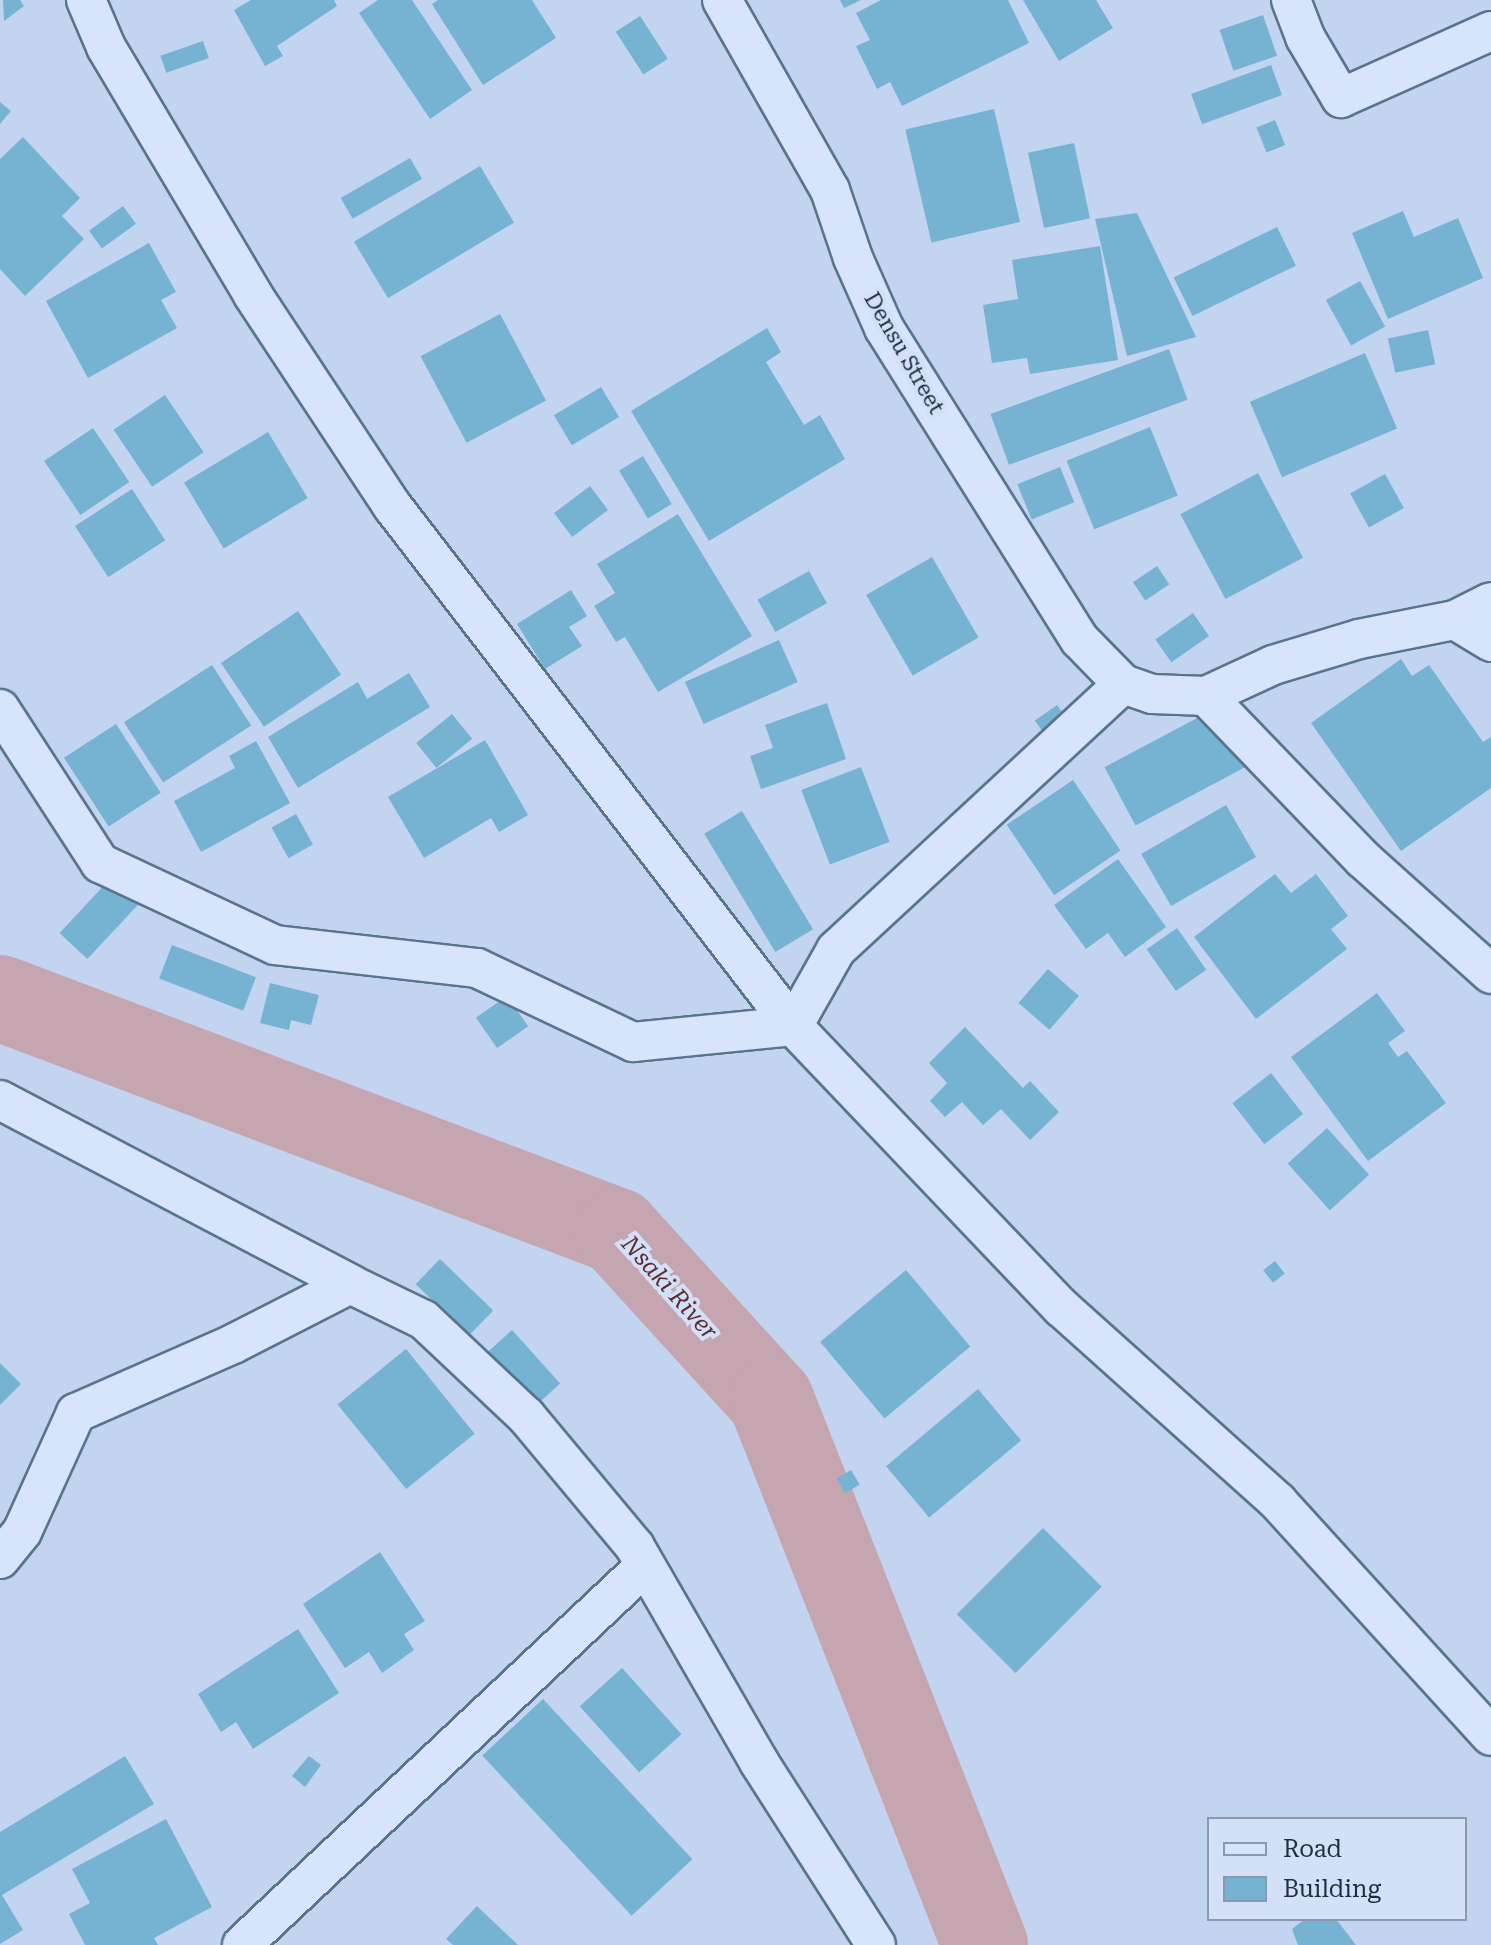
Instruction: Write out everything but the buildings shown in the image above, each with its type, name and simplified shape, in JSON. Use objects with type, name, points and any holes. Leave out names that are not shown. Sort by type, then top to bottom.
[{"type":"street","points":[[86,0],[106,47],[253,295],[393,507],[793,1026],[1062,1308],[1278,1502],[1491,1736]]},
{"type":"street","name":"Densu Street","points":[[722,0],[830,190],[853,258],[884,328],[1080,640],[1123,684]]},
{"type":"street","points":[[1291,0],[1305,37],[1341,98],[1491,31]]},
{"type":"street","points":[[793,1026],[836,950],[1123,684],[1152,694],[1206,696],[1273,665],[1359,639],[1455,620],[1491,602]]},
{"type":"street","points":[[1455,620],[1491,642]]},
{"type":"street","points":[[1206,696],[1363,859],[1491,974]]},
{"type":"street","points":[[0,709],[100,863],[275,945],[477,968],[633,1042],[793,1026]]},
{"type":"street","points":[[0,1100],[424,1320],[526,1416],[635,1547],[759,1762],[876,1945]]},
{"type":"street","points":[[0,1559],[22,1532],[76,1413],[233,1344],[350,1284]]},
{"type":"street","points":[[242,1945],[645,1566]]},
{"type":"waterway","name":"Nsaki River","points":[[0,998],[617,1231],[771,1400],[985,1945]]}]
